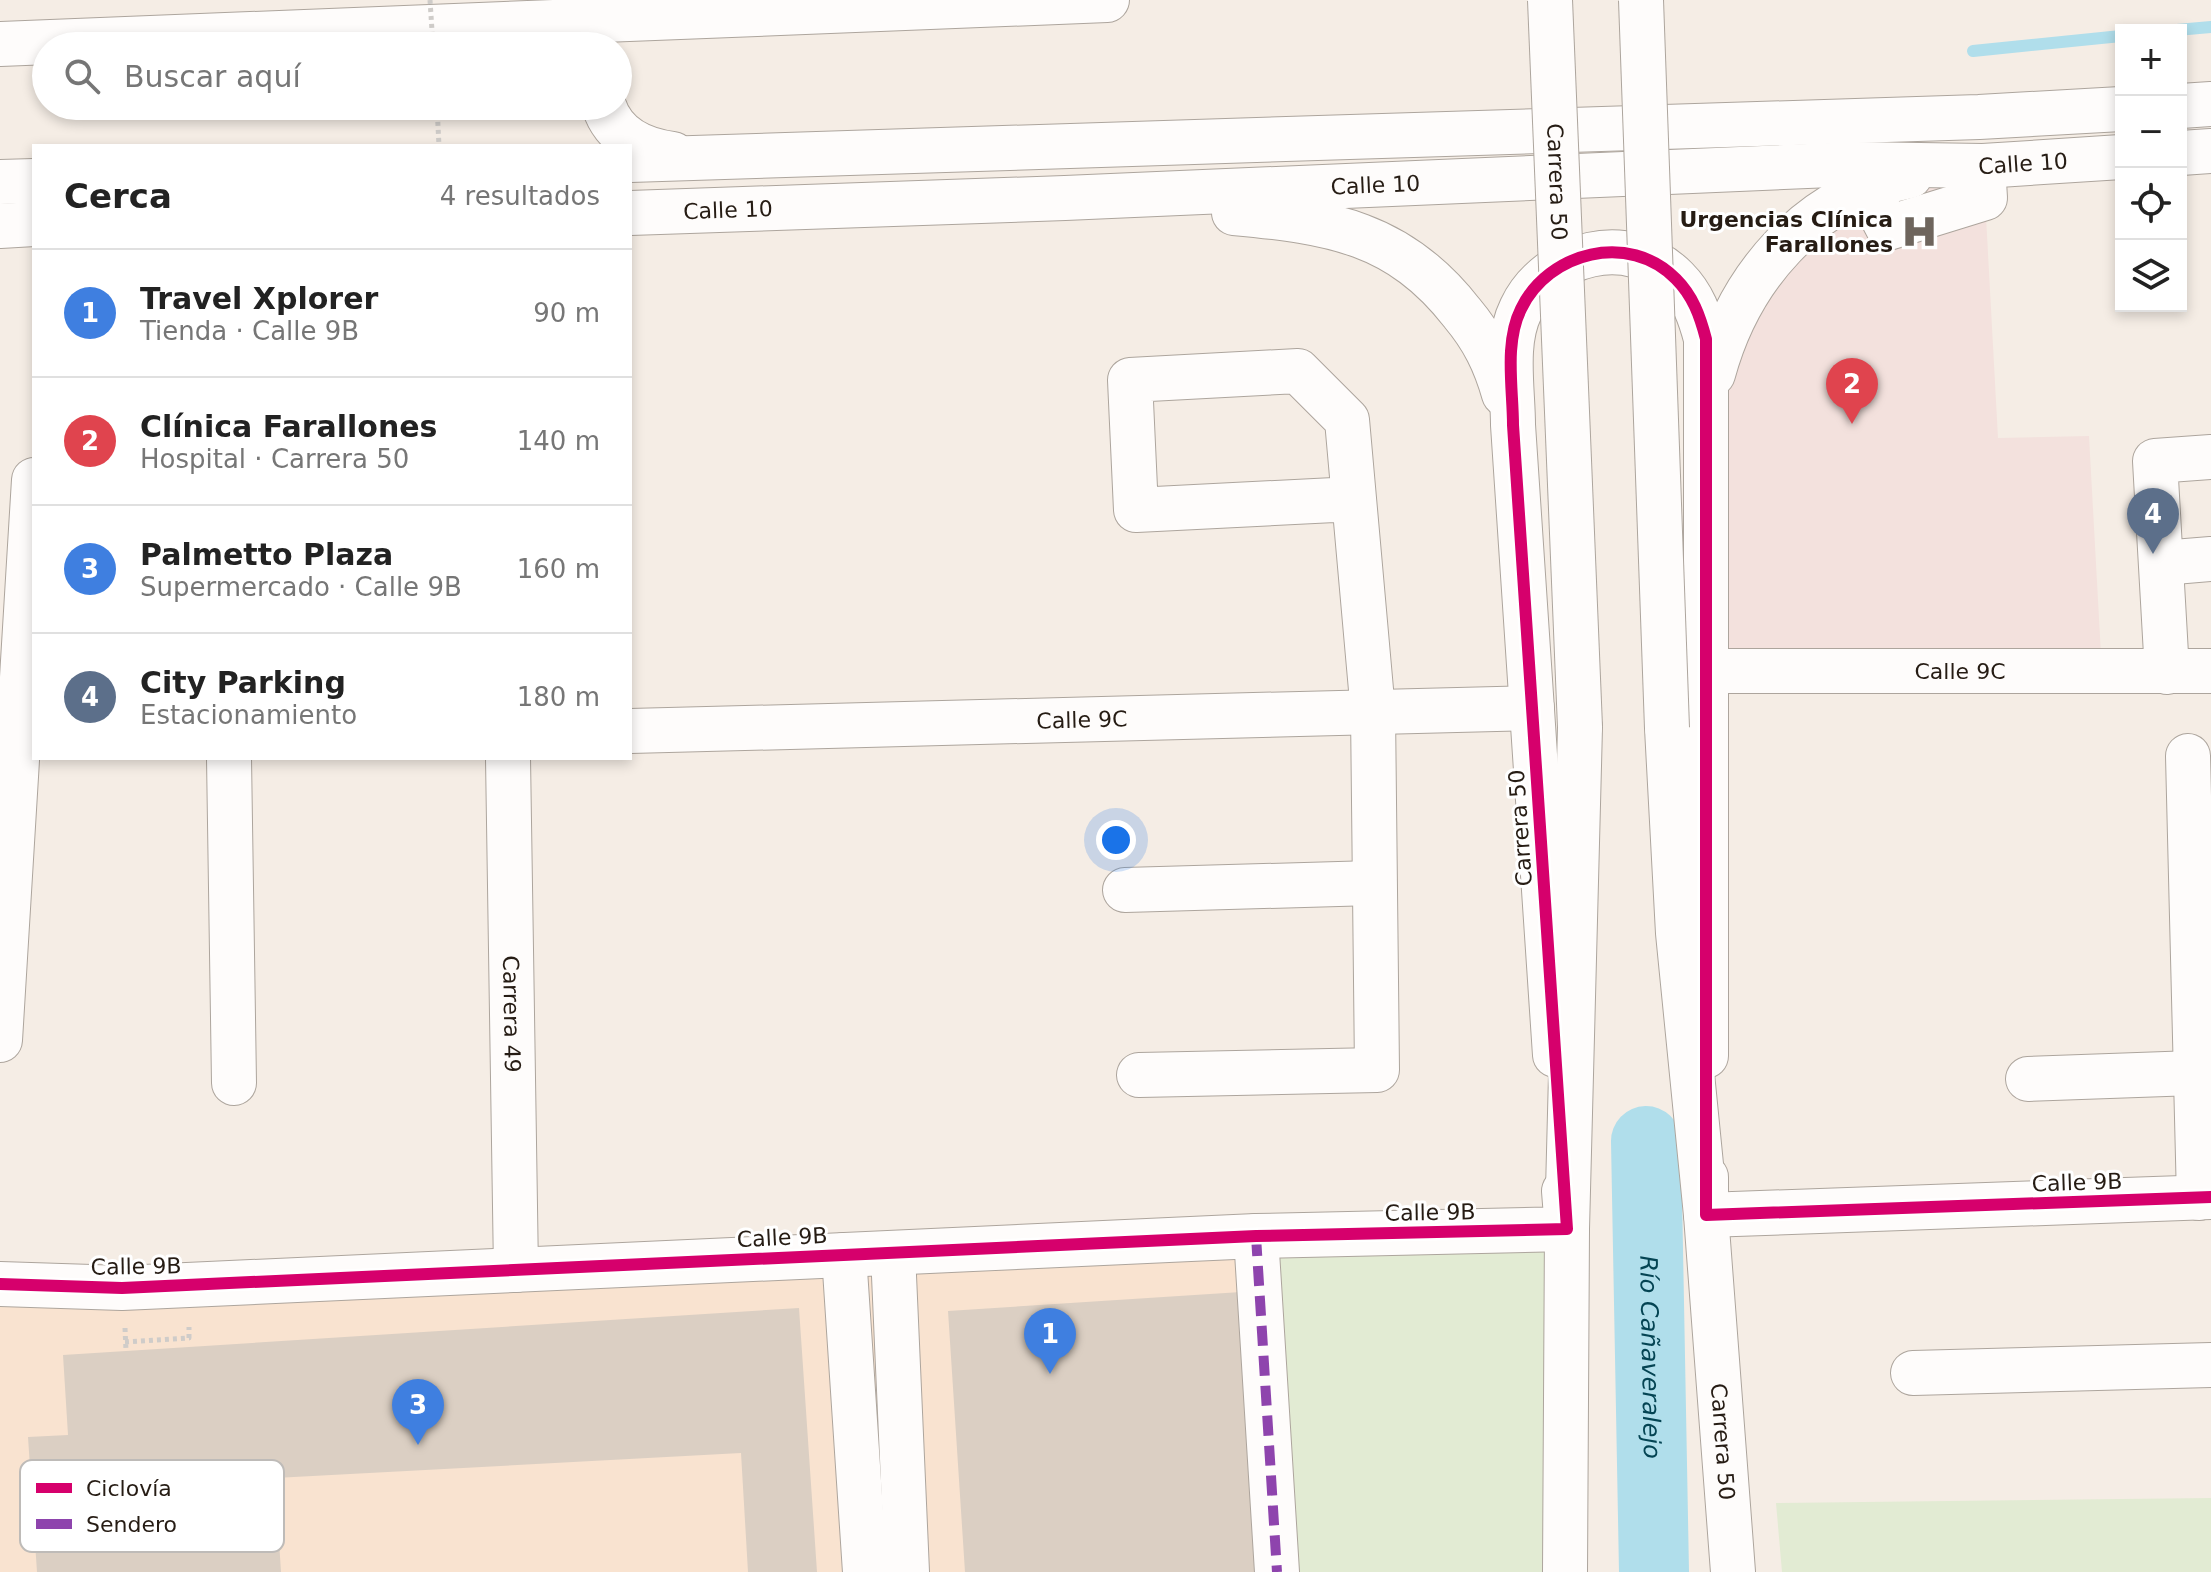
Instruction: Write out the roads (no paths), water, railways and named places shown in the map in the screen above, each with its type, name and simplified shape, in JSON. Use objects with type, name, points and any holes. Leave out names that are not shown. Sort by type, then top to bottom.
[{"type":"street","points":[[320,32],[1107,0]]},
{"type":"street","name":"Carrera 50","points":[[1550,0],[1580,727],[1567,1229],[1565,1572]]},
{"type":"street","name":"Carrera 50","points":[[1641,0],[1667,728],[1678,933],[1706,1215],[1733,1572]]},
{"type":"street","points":[[632,37],[646,30],[694,18]]},
{"type":"street","points":[[0,44],[32,43]]},
{"type":"street","points":[[2187,106],[2211,104]]},
{"type":"street","points":[[632,160],[1963,118],[2115,109]]},
{"type":"street","points":[[611,120],[636,144],[664,153],[700,157]]},
{"type":"street","points":[[2187,153],[2211,151]]},
{"type":"street","name":"Calle 10","points":[[632,213],[1905,176],[1983,166],[2115,157]]},
{"type":"street","points":[[1708,412],[1711,380],[1731,320],[1764,267],[1785,243],[1813,219],[1845,199],[1861,177]]},
{"type":"street","points":[[0,182],[32,181]]},
{"type":"street","points":[[1065,198],[1302,220],[1331,226],[1386,246],[1428,274],[1477,329],[1492,355],[1513,425]]},
{"type":"street","points":[[0,226],[32,224]]},
{"type":"street","points":[[1513,425],[1512,335],[1519,312],[1530,292],[1546,275],[1565,262],[1587,254],[1610,252],[1633,255],[1655,264],[1674,277],[1689,295],[1700,316],[1706,339],[1708,412]]},
{"type":"street","points":[[1139,1075],[1377,1070],[1373,712],[1347,420],[1298,371],[1130,380],[1136,510],[1354,499]]},
{"type":"street","name":"Carrera 50","points":[[1706,1215],[1708,412]]},
{"type":"street","name":"Carrera 50","points":[[1513,425],[1567,1229]]},
{"type":"street","points":[[2167,672],[2155,461],[2211,457]]},
{"type":"street","points":[[0,1040],[13,606],[32,492]]},
{"type":"street","points":[[2162,563],[2211,559]]},
{"type":"street","name":"Calle 9C","points":[[1708,671],[2211,671]]},
{"type":"street","name":"Calle 9C","points":[[632,731],[1532,708]]},
{"type":"street","points":[[2188,756],[2194,1073],[2205,1198]]},
{"type":"street","points":[[229,760],[234,1083]]},
{"type":"street","name":"Carrera 49","points":[[508,760],[516,1270]]},
{"type":"street","points":[[1125,890],[1373,883]]},
{"type":"street","points":[[2028,1079],[2194,1073]]},
{"type":"street","name":"Calle 9B","points":[[1706,1215],[2205,1198]]},
{"type":"street","name":"Calle 9B","points":[[0,1284],[122,1288],[1256,1236],[1567,1229]]},
{"type":"street","points":[[1256,1236],[1277,1572]]},
{"type":"street","points":[[893,1253],[907,1572]]},
{"type":"street","points":[[844,1255],[865,1572]]},
{"type":"street","points":[[1913,1373],[2211,1365]]},
{"type":"waterway","points":[[2187,29],[2211,27]]},
{"type":"waterway","points":[[1973,51],[2115,37]]},
{"type":"waterway","name":"Río Cañaveralejo","points":[[1646,1141],[1654,1572]]},
{"type":"place","name":"Urgencias Clínica Farallones","points":[[1919,232]]},
{"type":"place","name":"Clínica Farallones","points":[[1852,424]]},
{"type":"place","name":"City Parking","points":[[2153,554]]},
{"type":"place","name":"Travel Xplorer","points":[[1050,1374]]},
{"type":"place","name":"Palmetto Plaza","points":[[418,1445]]}]
